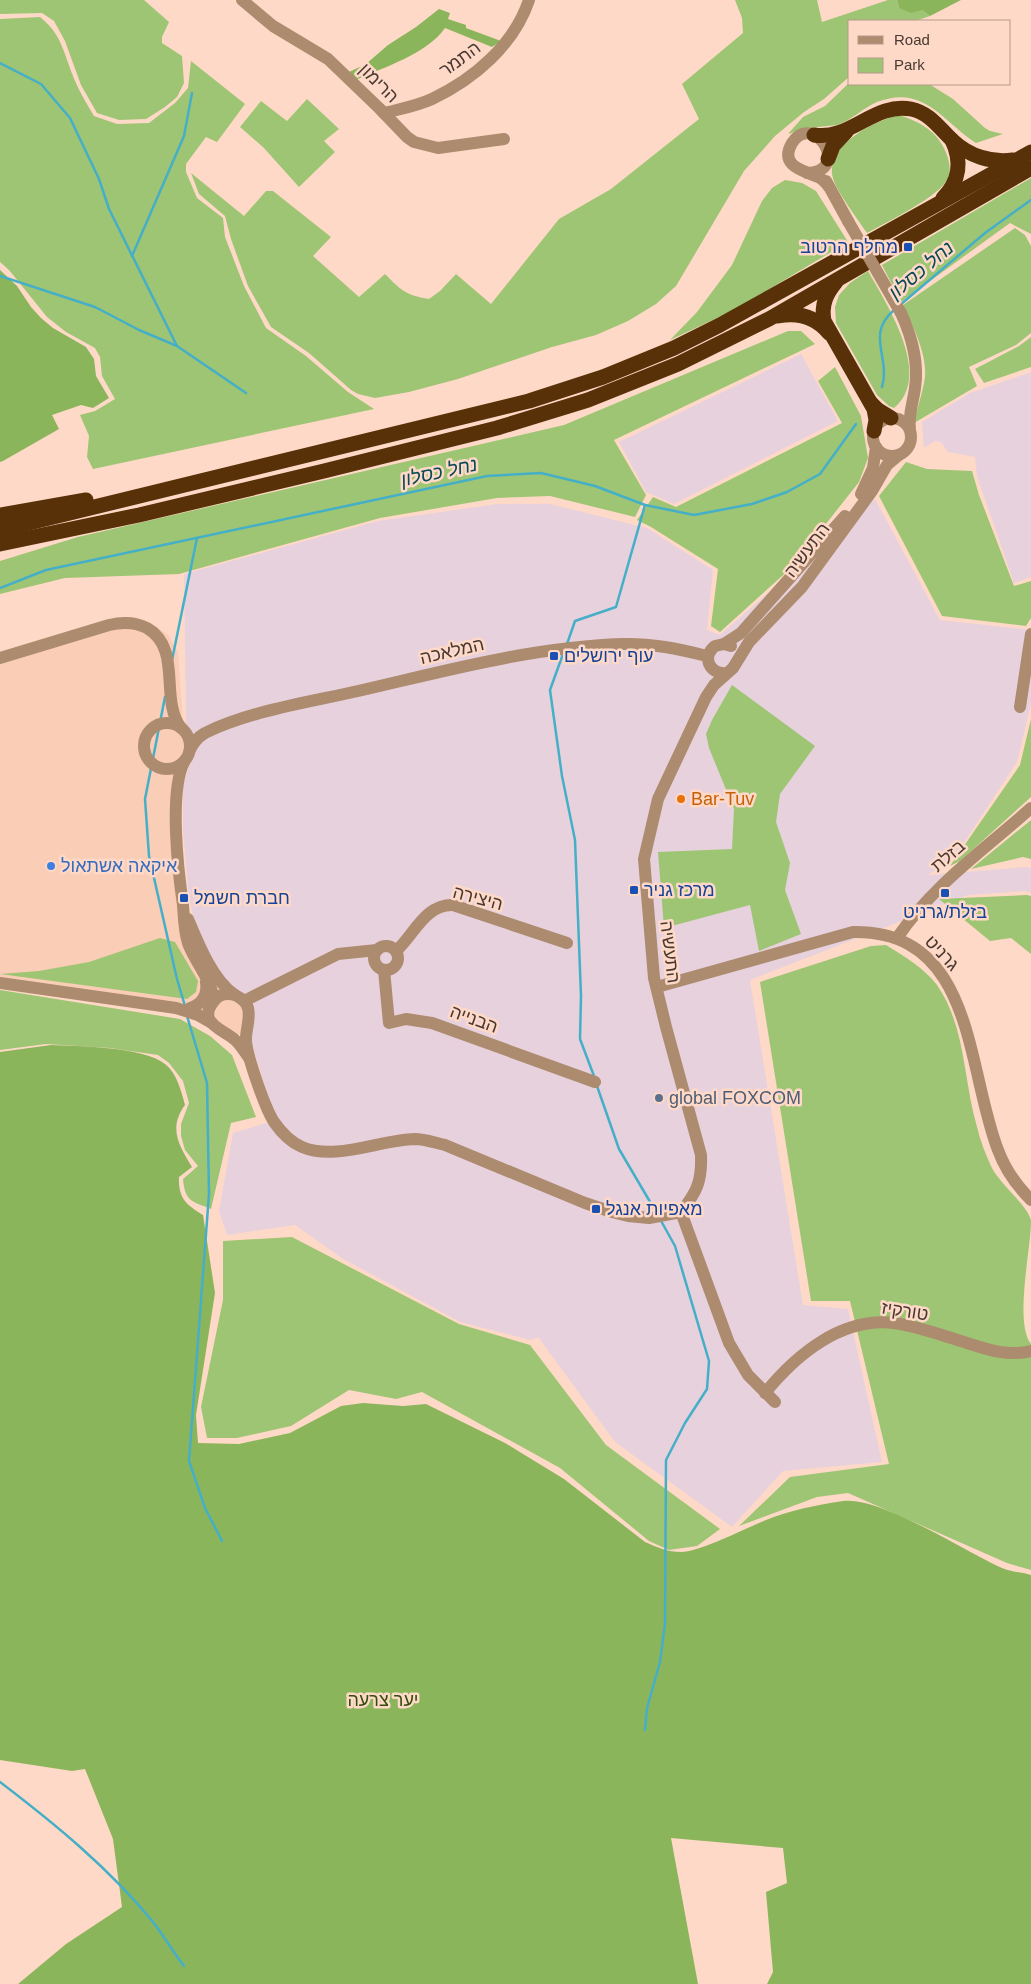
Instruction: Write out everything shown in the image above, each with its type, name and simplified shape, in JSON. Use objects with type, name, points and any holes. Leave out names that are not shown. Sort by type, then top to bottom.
[{"type":"highway","points":[[814,135],[832,136],[853,128],[882,112],[899,108],[915,110],[930,118],[952,140],[982,158],[1002,161],[1027,159]]},
{"type":"highway","points":[[827,160],[835,143],[853,128]]},
{"type":"highway","points":[[931,207],[946,195],[957,176],[959,162],[952,140]]},
{"type":"highway","points":[[0,530],[529,401],[603,377],[674,348],[720,325],[931,207],[1027,159]]},
{"type":"highway","points":[[0,544],[146,513],[324,471],[497,428],[588,400],[678,364],[769,319],[838,279],[1027,159]]},
{"type":"highway","points":[[838,279],[827,294],[823,310],[824,321],[870,402],[876,417],[874,431]]},
{"type":"highway","points":[[769,319],[784,315],[804,316],[822,325],[832,337]]},
{"type":"highway","points":[[870,402],[880,412],[892,418]]},
{"type":"highway","points":[[0,515],[230,474]]},
{"type":"highway","points":[[0,552],[78,527]]},
{"type":"street","name":"הרימון","points":[[242,0],[273,26],[328,59],[407,137],[425,146],[438,148],[504,139]]},
{"type":"street","name":"התמר","points":[[384,113],[432,99],[453,87],[487,62],[513,34],[521,21],[529,0]]},
{"type":"street","points":[[829,187],[821,179],[798,170],[794,166],[790,152],[792,143],[799,137],[814,135],[826,144],[828,153],[825,176],[829,187],[901,313],[911,338],[917,372],[910,415],[910,430]]},
{"type":"street","points":[[807,173],[818,171],[827,160]]},
{"type":"street","points":[[892,418],[904,421],[912,436],[907,450],[893,456],[884,455],[876,446],[873,439],[874,431],[880,422],[904,413],[914,398]]},
{"type":"street","points":[[724,644],[732,648],[737,656],[737,661],[733,668],[727,672],[717,672],[709,661],[709,652],[715,646],[724,644],[742,633],[852,509],[869,479],[875,462],[876,446]]},
{"type":"street","name":"התעשיה","points":[[737,661],[749,642],[802,587],[872,491],[887,464],[899,455]]},
{"type":"street","points":[[0,658],[118,623],[135,624],[150,630],[160,640],[168,662],[174,716],[188,738],[190,750],[180,775],[177,794],[178,855],[187,939],[212,992],[209,1014],[212,1023],[216,1028],[237,1041],[249,1058]]},
{"type":"street","points":[[1020,707],[1031,634]]},
{"type":"street","name":"המלאכה","points":[[190,750],[197,740],[209,732],[275,710],[494,659],[528,653],[623,644],[666,647],[709,661]]},
{"type":"street","name":"התעשיה","points":[[706,697],[709,661]]},
{"type":"street","name":"התעשיה","points":[[681,1212],[696,1191],[700,1180],[700,1155],[657,988],[644,859],[658,799],[706,697],[714,685],[727,672]]},
{"type":"street","points":[[171,700],[166,715],[145,737],[144,748],[149,761],[170,778],[177,794]]},
{"type":"street","points":[[155,726],[168,723],[182,729]]},
{"type":"street","name":"המלאכה","points":[[182,729],[192,732],[209,732]]},
{"type":"street","points":[[158,768],[172,769],[184,762]]},
{"type":"street","name":"בזלת","points":[[897,938],[916,911],[941,885],[1031,808]]},
{"type":"street","name":"היצירה","points":[[396,951],[426,915],[439,906],[446,905],[453,905],[567,943]]},
{"type":"street","points":[[183,907],[208,961],[224,985],[240,998],[249,1013],[246,1040],[249,1058],[272,1120],[286,1137],[299,1146],[312,1151],[329,1152],[416,1139],[429,1141],[445,1145],[585,1203],[612,1212],[649,1218],[681,1212],[729,1343],[743,1367],[775,1402]]},
{"type":"street","name":"גרניט","points":[[657,988],[853,932],[872,932],[897,938],[922,953],[934,966],[955,998],[968,1035],[998,1150],[1009,1174],[1031,1200]]},
{"type":"street","points":[[0,983],[176,1008],[205,1007],[221,995],[240,998],[338,954],[378,950],[386,946],[396,951],[398,959],[397,963],[390,970],[378,967],[374,961],[378,950]]},
{"type":"street","name":"הבנייה","points":[[384,970],[389,1023],[406,1020],[432,1022],[595,1082]]},
{"type":"street","points":[[190,1008],[199,1004],[204,997],[207,988],[205,977]]},
{"type":"street","points":[[176,1008],[212,1023]]},
{"type":"street","points":[[224,1033],[239,1031],[247,1022]]},
{"type":"street","name":"טורקיז","points":[[765,1393],[790,1366],[818,1344],[832,1335],[861,1325],[894,1323],[997,1352],[1031,1351]]},
{"type":"shaded area","points":[[801,354],[838,421],[674,504],[646,492],[619,442]]},
{"type":"shaded area","points":[[1031,372],[1031,577],[1014,583],[977,476],[975,457],[948,452],[941,442],[935,441],[924,448],[922,422],[970,393]]},
{"type":"shaded area","points":[[875,499],[940,620],[1031,630],[1031,704],[1017,762],[956,855],[928,875],[1026,867],[1031,868],[1031,893],[1026,891],[968,895],[750,980],[803,1305],[848,1309],[882,1462],[783,1471],[732,1527],[615,1442],[538,1337],[531,1340],[460,1322],[343,1259],[295,1225],[227,1235],[219,1211],[233,1133],[276,1120],[250,1039],[250,1005],[231,987],[210,958],[195,928],[188,889],[183,830],[183,786],[196,745],[186,724],[184,574],[378,521],[497,504],[550,504],[647,528],[713,570],[707,630],[720,635]]},
{"type":"shaded area","points":[[136,617],[154,625],[167,634],[178,652],[183,723],[194,748],[180,784],[184,885],[191,919],[246,1003],[247,1028],[238,1035],[179,1014],[0,988],[0,652],[118,618]]},
{"type":"green space","points":[[0,0],[144,0],[169,22],[162,37],[162,43],[182,56],[184,83],[177,97],[146,119],[119,120],[97,113],[81,85],[65,41],[54,21],[42,13],[0,14]]},
{"type":"green space","points":[[735,0],[817,0],[822,22],[888,0],[897,0],[899,8],[922,10],[930,16],[918,20],[848,20],[848,78],[824,99],[804,112],[775,136],[744,171],[676,286],[656,304],[628,321],[596,335],[552,347],[458,379],[409,392],[375,398],[358,394],[351,390],[309,353],[271,327],[248,286],[225,216],[199,194],[191,173],[244,216],[266,191],[273,191],[331,237],[313,256],[359,297],[385,274],[404,291],[414,296],[429,299],[440,291],[456,274],[491,304],[559,219],[611,189],[699,119],[682,84],[743,33],[742,18]]},
{"type":"green space","points":[[897,0],[961,0],[930,16],[922,10],[911,13],[899,8]]},
{"type":"green space","points":[[439,9],[450,13],[448,19],[501,41],[492,47],[445,28],[427,45],[392,65],[356,80],[349,72],[366,64],[388,45]]},
{"type":"green space","points":[[40,17],[54,31],[77,85],[94,116],[117,124],[149,123],[175,103],[188,88],[191,61],[245,104],[217,142],[206,137],[186,164],[186,172],[197,198],[223,218],[225,237],[244,286],[266,328],[306,356],[348,392],[374,409],[93,469],[87,457],[89,436],[80,415],[95,411],[115,399],[102,376],[100,357],[95,348],[66,332],[47,317],[9,270],[0,262],[0,19]]},
{"type":"green space","points":[[848,84],[931,85],[953,99],[985,128],[1003,134],[976,143],[920,101],[908,98],[893,98],[877,102],[837,125],[810,128],[788,134],[803,117],[825,106]]},
{"type":"green space","points":[[307,99],[339,129],[324,141],[335,152],[299,187],[263,147],[240,127],[261,101],[287,121]]},
{"type":"green space","points":[[899,115],[919,123],[936,136],[947,155],[950,166],[948,178],[935,193],[924,201],[867,233],[838,190],[833,178],[833,166],[836,155],[854,136],[877,123]]},
{"type":"green space","points":[[1031,178],[1031,234],[1010,223],[901,302],[882,265]]},
{"type":"green space","points":[[785,180],[802,183],[816,191],[848,242],[732,311],[670,340],[697,312],[732,265],[762,201],[772,188]]},
{"type":"green space","points":[[1015,228],[1025,235],[1031,246],[1031,333],[1016,345],[969,367],[977,386],[914,423],[924,383],[925,368],[922,349],[903,305]]},
{"type":"green space","points":[[0,270],[17,286],[41,318],[53,328],[86,347],[94,359],[96,376],[109,398],[93,408],[81,405],[52,415],[59,429],[0,462]]},
{"type":"green space","points":[[868,271],[895,320],[908,359],[909,378],[905,394],[894,408],[877,395],[836,323],[835,307],[839,295],[850,283]]},
{"type":"green space","points":[[788,331],[801,331],[815,344],[614,440],[646,495],[635,517],[550,496],[497,498],[380,518],[179,574],[65,578],[0,594],[0,561],[78,537],[564,425]]},
{"type":"green space","points":[[1031,337],[1031,367],[984,383],[975,369],[1019,346]]},
{"type":"green space","points":[[835,367],[861,416],[868,458],[859,482],[792,567],[720,632],[711,626],[718,569],[637,520],[653,497],[676,507],[842,423],[818,381]]},
{"type":"green space","points":[[906,462],[927,469],[972,471],[979,495],[1014,586],[1031,581],[1031,618],[1026,626],[942,616],[879,496]]},
{"type":"green space","points":[[732,685],[815,746],[780,794],[776,822],[790,863],[785,890],[801,934],[759,951],[750,905],[664,928],[658,852],[732,849],[734,809],[709,748],[706,734]]},
{"type":"green space","points":[[1031,719],[1031,797],[960,861],[950,866],[1020,765]]},
{"type":"green space","points":[[1031,820],[1031,859],[1023,857],[971,869]]},
{"type":"green space","points":[[1031,896],[1031,954],[1011,938],[990,941],[939,899]]},
{"type":"green space","points":[[160,938],[175,942],[198,981],[196,992],[187,999],[0,974],[39,971],[89,962]]},
{"type":"green space","points":[[886,945],[926,973],[937,985],[946,1001],[954,1018],[959,1036],[972,1109],[985,1151],[994,1172],[1025,1209],[1031,1221],[1024,1320],[1026,1334],[1031,1344],[1031,1570],[1007,1563],[848,1493],[817,1497],[739,1526],[790,1477],[889,1464],[850,1301],[811,1301],[760,982],[871,946]]},
{"type":"green space","points":[[0,990],[180,1019],[210,1036],[232,1055],[256,1117],[231,1123],[211,1209],[191,1200],[184,1187],[183,1179],[198,1166],[185,1150],[181,1136],[181,1124],[189,1103],[183,1081],[169,1063],[158,1055],[110,1048],[46,1044],[0,1050]]},
{"type":"green space","name":"יער צרעה","points":[[51,1045],[111,1048],[142,1054],[155,1058],[165,1064],[176,1077],[185,1105],[177,1121],[177,1137],[192,1167],[179,1177],[180,1190],[184,1200],[203,1215],[215,1293],[196,1415],[198,1443],[239,1444],[290,1433],[341,1406],[363,1403],[403,1406],[426,1404],[505,1443],[564,1479],[645,1542],[662,1549],[676,1552],[689,1551],[711,1544],[784,1513],[843,1501],[859,1502],[878,1507],[922,1526],[1002,1568],[1031,1575],[1031,1984],[767,1984],[773,1972],[766,1892],[787,1883],[783,1848],[671,1838],[698,1984],[18,1984],[66,1944],[122,1907],[113,1839],[85,1769],[72,1771],[0,1760],[0,1052]]},
{"type":"green space","points":[[292,1237],[459,1324],[530,1345],[606,1445],[720,1529],[697,1546],[669,1550],[649,1541],[560,1468],[422,1392],[396,1399],[349,1390],[291,1426],[237,1438],[207,1438],[201,1407],[223,1300],[223,1241]]},
{"type":"waterway","points":[[0,63],[41,84],[70,118],[99,179],[109,209],[177,346]]},
{"type":"waterway","points":[[132,256],[184,136],[192,93]]},
{"type":"waterway","name":"נחל כסלון","points":[[900,305],[985,233],[1031,200]]},
{"type":"waterway","points":[[0,276],[95,307],[139,330],[177,346],[246,393]]},
{"type":"waterway","name":"נחל כסלון","points":[[882,387],[884,366],[880,347],[881,328],[894,310]]},
{"type":"waterway","name":"נחל כסלון","points":[[0,588],[46,570],[487,476],[541,473],[595,486],[645,505],[694,515],[752,504],[787,492],[820,474],[856,424]]},
{"type":"waterway","points":[[567,644],[575,621],[616,607],[645,505]]},
{"type":"waterway","points":[[172,660],[197,538]]},
{"type":"waterway","points":[[563,654],[550,690],[562,776],[575,840],[581,996],[580,1039],[594,1076]]},
{"type":"waterway","points":[[165,697],[145,799],[149,856],[185,1006]]},
{"type":"waterway","points":[[187,1016],[207,1083],[209,1194],[189,1461],[205,1508],[222,1541]]},
{"type":"waterway","points":[[597,1086],[619,1149],[656,1212]]},
{"type":"waterway","points":[[645,1730],[647,1708],[660,1662],[665,1624],[666,1460],[685,1423],[707,1389],[709,1361],[675,1246],[660,1219]]},
{"type":"waterway","points":[[0,1782],[41,1814],[100,1865],[153,1922],[184,1966]]},
{"type":"place","name":"מחלף הרטוב","points":[[908,247]]},
{"type":"place","name":"עוף ירושלים","points":[[554,656]]},
{"type":"place","name":"Bar-Tuv","points":[[681,799]]},
{"type":"place","name":"איקאה אשתאול","points":[[51,866]]},
{"type":"place","name":"מרכז גניר","points":[[634,890]]},
{"type":"place","name":"בזלת/גרניט","points":[[945,893]]},
{"type":"place","name":"חברת חשמל","points":[[184,898]]},
{"type":"place","name":"global FOXCOM","points":[[659,1098]]},
{"type":"place","name":"מאפיות אנגל","points":[[596,1209]]}]
